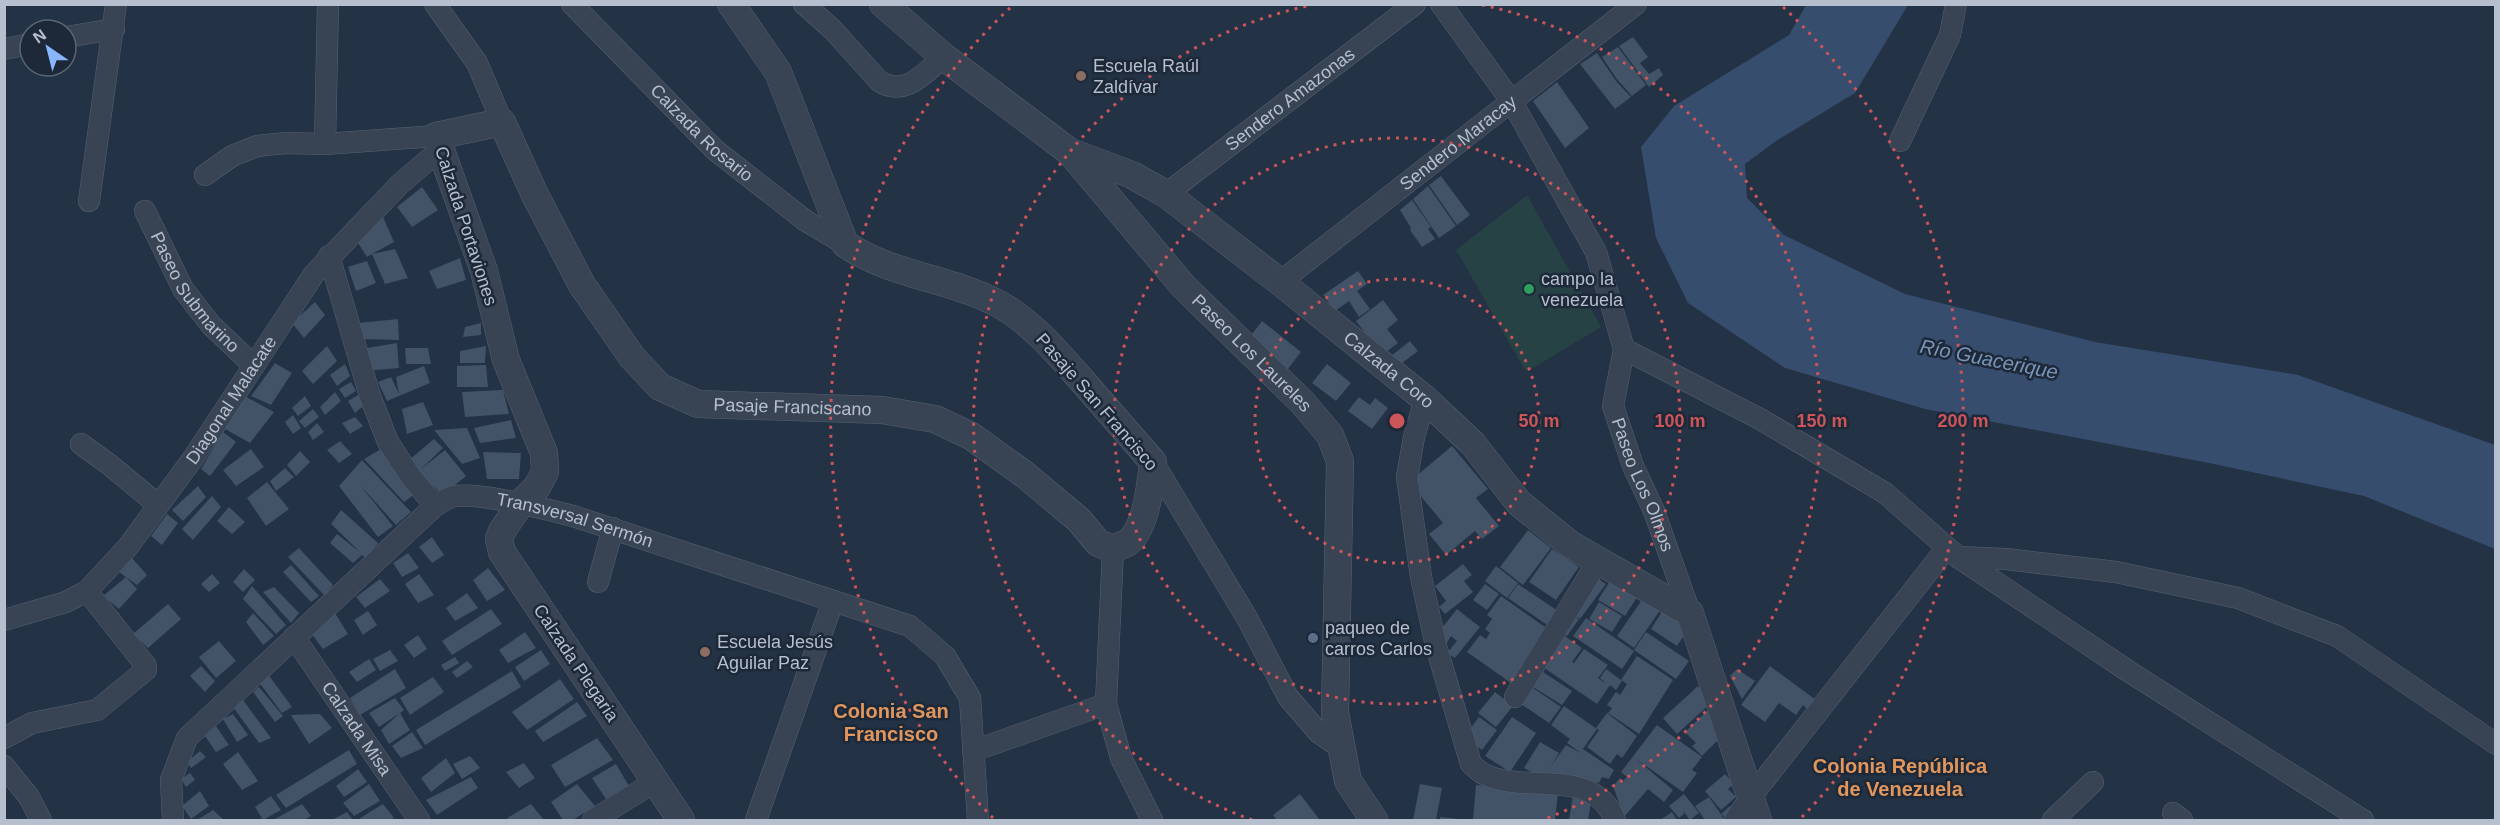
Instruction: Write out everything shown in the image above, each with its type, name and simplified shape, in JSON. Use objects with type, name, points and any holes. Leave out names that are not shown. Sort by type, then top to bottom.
[{"type":"street","points":[[89,201],[116,4]]},
{"type":"street","points":[[325,144],[328,4]]},
{"type":"street","name":"Pasaje Franciscano","points":[[435,4],[477,63],[535,195],[582,285],[632,357],[660,387],[698,404],[882,411],[935,419],[971,436],[1024,474],[1079,519],[1098,543],[1113,549]]},
{"type":"street","name":"Calzada Rosario","points":[[572,4],[715,150],[806,221],[845,244]]},
{"type":"street","points":[[731,4],[778,72],[845,244]]},
{"type":"street","points":[[804,4],[833,30],[879,81],[887,86],[899,88],[910,84],[944,57]]},
{"type":"street","name":"Paseo Los Laureles","points":[[883,4],[944,57],[1070,152],[1184,287],[1302,402],[1330,435],[1340,461],[1335,713],[1348,781],[1374,820]]},
{"type":"street","name":"Sendero Amazonas","points":[[1166,194],[1415,4]]},
{"type":"street","name":"Paseo Los Olmos","points":[[1441,4],[1512,102],[1596,252],[1624,349],[1613,406],[1633,466],[1654,511],[1690,613],[1754,809]]},
{"type":"street","name":"Sendero Maracay","points":[[1280,282],[1636,4]]},
{"type":"street","points":[[1900,141],[1950,35],[1956,4]]},
{"type":"street","points":[[78,36],[114,29]]},
{"type":"street","name":"Diagonal Malacate","points":[[4,620],[66,602],[87,591],[127,548],[194,457],[314,274],[329,256],[438,142],[501,122]]},
{"type":"street","name":"Calzada Portaviones","points":[[205,175],[232,156],[257,146],[286,143],[438,142],[484,271],[506,360],[544,453],[545,472],[537,487],[521,503]]},
{"type":"street","name":"Calzada Coro","points":[[1070,152],[1132,175],[1166,194],[1425,399],[1473,444],[1519,503],[1571,545],[1690,613]]},
{"type":"street","name":"Paseo Submarino","points":[[145,212],[183,289],[211,325],[254,366]]},
{"type":"street","name":"Pasaje San Francisco","points":[[845,244],[879,262],[968,290],[999,304],[1049,344],[1153,462],[1247,618],[1288,697],[1319,733],[1342,749]]},
{"type":"street","points":[[329,256],[370,396],[388,442],[411,477],[435,506]]},
{"type":"street","points":[[1624,349],[1760,419],[1885,494],[1952,553],[2128,671],[2363,820]]},
{"type":"street","points":[[1425,399],[1414,437],[1407,477],[1428,612],[1471,764],[1484,775],[1579,788],[1598,795],[1609,806],[1615,820]]},
{"type":"street","points":[[81,444],[158,505]]},
{"type":"street","points":[[1152,820],[1121,758],[1106,704],[1113,549],[1129,542],[1143,517],[1151,492],[1153,462]]},
{"type":"street","name":"Transversal Sermón","points":[[173,820],[171,780],[187,738],[435,506],[452,497],[465,496],[521,503],[613,528],[910,626],[945,656],[970,698],[978,820]]},
{"type":"street","name":"Calzada Plegaria","points":[[521,503],[502,531],[499,539],[502,552],[681,820]]},
{"type":"street","points":[[598,582],[613,528]]},
{"type":"street","points":[[1952,553],[2116,572],[2238,598],[2337,636],[2496,744]]},
{"type":"street","points":[[1735,820],[1754,809],[1952,553]]},
{"type":"street","points":[[1515,697],[1598,561]]},
{"type":"street","points":[[4,738],[32,723],[97,710],[146,670],[146,666],[87,591]]},
{"type":"street","points":[[756,820],[833,601]]},
{"type":"street","name":"Calzada Misa","points":[[294,637],[419,820]]},
{"type":"street","points":[[973,750],[1106,704]]},
{"type":"street","points":[[4,766],[29,797],[42,820]]},
{"type":"street","points":[[593,820],[656,781]]},
{"type":"street","points":[[2053,820],[2093,782]]},
{"type":"green space","name":"campo la venezuela","points":[[1527,195],[1601,327],[1526,372],[1456,250]]},
{"type":"water","name":"Río Guacerique","points":[[1806,5],[1908,5],[1855,93],[1776,141],[1745,164],[1747,198],[1784,235],[1905,294],[2095,342],[2298,375],[2495,445],[2495,549],[2364,496],[2209,463],[1925,409],[1785,368],[1688,303],[1656,238],[1641,147],[1674,106],[1789,35]]},
{"type":"building","points":[[1633,37],[1648,57],[1640,63],[1649,74],[1659,68],[1663,75],[1649,87],[1619,46]]},
{"type":"building","points":[[1618,47],[1646,85],[1632,96],[1602,57]]},
{"type":"building","points":[[1597,53],[1616,81],[1631,97],[1615,109],[1580,64]]},
{"type":"building","points":[[1557,82],[1589,128],[1565,148],[1533,101]]},
{"type":"building","points":[[1441,176],[1470,215],[1457,225],[1429,185]]},
{"type":"building","points":[[1428,186],[1456,226],[1439,238],[1413,199]]},
{"type":"building","points":[[422,187],[438,210],[412,227],[397,207]]},
{"type":"building","points":[[1412,200],[1431,227],[1428,229],[1435,239],[1422,247],[1400,210]]},
{"type":"building","points":[[383,217],[394,242],[367,257],[358,243]]},
{"type":"building","points":[[395,249],[408,278],[385,284],[372,254]]},
{"type":"building","points":[[460,258],[466,280],[437,289],[429,271]]},
{"type":"building","points":[[367,261],[376,283],[356,291],[348,267]]},
{"type":"building","points":[[1358,271],[1367,284],[1357,291],[1370,309],[1359,317],[1349,301],[1335,311],[1323,295]]},
{"type":"building","points":[[1383,300],[1398,320],[1387,329],[1398,343],[1382,355],[1356,321]]},
{"type":"building","points":[[315,302],[325,315],[304,338],[292,323]]},
{"type":"building","points":[[398,319],[399,340],[359,339],[358,323]]},
{"type":"building","points":[[1262,321],[1301,352],[1287,370],[1249,338]]},
{"type":"building","points":[[481,323],[481,335],[463,337],[465,327]]},
{"type":"building","points":[[1410,341],[1418,351],[1398,366],[1391,356]]},
{"type":"building","points":[[397,343],[399,368],[364,371],[361,349]]},
{"type":"building","points":[[327,346],[337,361],[313,384],[302,371]]},
{"type":"building","points":[[486,346],[485,363],[460,363],[460,351]]},
{"type":"building","points":[[405,348],[428,348],[431,364],[406,364]]},
{"type":"building","points":[[275,363],[292,373],[271,405],[251,396]]},
{"type":"building","points":[[345,364],[350,376],[337,386],[330,375]]},
{"type":"building","points":[[1327,364],[1351,383],[1336,401],[1312,383]]},
{"type":"building","points":[[486,365],[488,387],[457,387],[457,366]]},
{"type":"building","points":[[424,366],[430,383],[387,401],[378,382],[391,377],[399,394],[396,377]]},
{"type":"building","points":[[351,382],[356,391],[345,398],[339,389]]},
{"type":"building","points":[[503,390],[509,414],[465,417],[462,392]]},
{"type":"building","points":[[335,392],[341,401],[325,415],[320,407]]},
{"type":"building","points":[[360,394],[367,403],[355,413],[348,401]]},
{"type":"building","points":[[243,395],[274,412],[250,443],[225,429]]},
{"type":"building","points":[[305,396],[311,406],[298,416],[292,408]]},
{"type":"building","points":[[1359,397],[1370,405],[1375,398],[1388,408],[1372,429],[1348,411]]},
{"type":"building","points":[[423,402],[433,425],[407,434],[402,409]]},
{"type":"building","points":[[313,409],[319,417],[305,428],[299,421]]},
{"type":"building","points":[[293,415],[301,428],[293,434],[285,422]]},
{"type":"building","points":[[355,417],[363,426],[350,434],[342,423]]},
{"type":"building","points":[[511,420],[516,438],[480,443],[474,428]]},
{"type":"building","points":[[317,423],[324,432],[313,440],[308,432]]},
{"type":"building","points":[[467,428],[480,458],[462,464],[434,430]]},
{"type":"building","points":[[223,432],[236,442],[210,476],[201,469]]},
{"type":"building","points":[[434,439],[443,448],[421,469],[445,450],[466,476],[443,495],[417,472],[409,460]]},
{"type":"building","points":[[340,441],[352,454],[339,463],[327,450]]},
{"type":"building","points":[[1452,446],[1488,489],[1476,498],[1499,526],[1482,539],[1475,531],[1446,555],[1429,534],[1443,523],[1409,482]]},
{"type":"building","points":[[251,449],[264,467],[236,486],[223,470]]},
{"type":"building","points":[[381,449],[419,491],[404,502],[364,459]]},
{"type":"building","points":[[300,451],[310,462],[296,476],[287,465]]},
{"type":"building","points":[[483,452],[521,453],[519,479],[487,479]]},
{"type":"building","points":[[362,460],[411,512],[396,525],[360,485],[393,526],[378,537],[339,486]]},
{"type":"building","points":[[285,468],[294,477],[276,491],[270,481]]},
{"type":"building","points":[[267,482],[289,509],[266,526],[247,498]]},
{"type":"building","points":[[198,486],[206,497],[183,521],[172,510]]},
{"type":"building","points":[[212,496],[221,507],[193,540],[182,529]]},
{"type":"building","points":[[229,507],[245,522],[232,534],[217,521]]},
{"type":"building","points":[[341,510],[378,543],[366,558],[362,555],[353,563],[330,543],[337,534],[361,553],[331,524]]},
{"type":"building","points":[[167,514],[178,523],[162,545],[151,536]]},
{"type":"building","points":[[1528,530],[1551,548],[1523,585],[1500,567]]},
{"type":"building","points":[[432,537],[444,555],[432,563],[419,547]]},
{"type":"building","points":[[299,548],[333,585],[325,596],[288,557]]},
{"type":"building","points":[[1552,549],[1579,567],[1556,600],[1529,582]]},
{"type":"building","points":[[408,553],[419,568],[402,577],[393,563]]},
{"type":"building","points":[[132,558],[147,575],[137,585],[119,572]]},
{"type":"building","points":[[1463,564],[1472,575],[1464,581],[1473,592],[1445,614],[1439,607],[1446,601],[1435,586]]},
{"type":"building","points":[[291,565],[319,596],[311,602],[283,572]]},
{"type":"building","points":[[1496,566],[1518,583],[1507,598],[1485,581]]},
{"type":"building","points":[[488,568],[505,590],[487,601],[473,580]]},
{"type":"building","points":[[244,569],[255,580],[243,592],[233,582]]},
{"type":"building","points":[[212,574],[220,583],[209,592],[201,584]]},
{"type":"building","points":[[419,574],[434,595],[418,603],[405,584]]},
{"type":"building","points":[[1594,576],[1606,584],[1580,619],[1569,610]]},
{"type":"building","points":[[126,577],[137,589],[119,609],[103,596]]},
{"type":"building","points":[[380,579],[390,591],[365,608],[356,597]]},
{"type":"building","points":[[1610,581],[1637,597],[1625,616],[1598,600]]},
{"type":"building","points":[[1485,584],[1499,594],[1487,610],[1473,600]]},
{"type":"building","points":[[1518,584],[1564,615],[1553,629],[1508,598]]},
{"type":"building","points":[[252,586],[286,625],[276,634],[243,599]]},
{"type":"building","points":[[274,587],[299,613],[291,623],[263,592]]},
{"type":"building","points":[[467,593],[478,608],[455,621],[446,608]]},
{"type":"building","points":[[1501,596],[1552,632],[1511,683],[1467,652],[1480,635],[1486,639],[1490,633],[1485,629],[1492,619],[1487,615]]},
{"type":"building","points":[[1644,597],[1661,609],[1634,648],[1617,636]]},
{"type":"building","points":[[1599,602],[1622,616],[1612,632],[1589,619]]},
{"type":"building","points":[[168,604],[181,619],[148,648],[133,634]]},
{"type":"building","points":[[491,609],[502,624],[452,655],[442,641]]},
{"type":"building","points":[[1457,609],[1480,627],[1455,658],[1447,653],[1457,641],[1451,636],[1446,644],[1441,629]]},
{"type":"building","points":[[1663,610],[1689,628],[1677,646],[1651,629]]},
{"type":"building","points":[[368,611],[377,625],[363,635],[354,620]]},
{"type":"building","points":[[253,613],[274,636],[263,645],[246,622]]},
{"type":"building","points":[[335,613],[348,634],[323,649],[311,633]]},
{"type":"building","points":[[1572,614],[1579,619],[1567,636],[1560,631]]},
{"type":"building","points":[[1586,618],[1634,651],[1622,669],[1573,636]]},
{"type":"building","points":[[525,632],[536,648],[508,663],[499,650]]},
{"type":"building","points":[[1559,632],[1582,648],[1572,662],[1574,663],[1584,649],[1608,665],[1598,678],[1606,684],[1600,678],[1606,669],[1622,681],[1616,690],[1610,685],[1597,704],[1537,663]]},
{"type":"building","points":[[1646,632],[1689,661],[1676,679],[1634,650]]},
{"type":"building","points":[[418,635],[427,649],[414,658],[404,645]]},
{"type":"building","points":[[219,641],[236,661],[216,678],[199,657]]},
{"type":"building","points":[[390,650],[398,661],[380,671],[373,659]]},
{"type":"building","points":[[541,650],[550,664],[524,681],[515,667]]},
{"type":"building","points":[[1637,656],[1673,680],[1639,734],[1608,713],[1612,708],[1607,705],[1616,692],[1620,695],[1627,684],[1621,680]]},
{"type":"building","points":[[455,657],[459,663],[445,671],[441,665]]},
{"type":"building","points":[[369,659],[376,670],[357,682],[349,672]]},
{"type":"building","points":[[467,661],[473,667],[457,678],[452,672]]},
{"type":"building","points":[[201,666],[215,681],[205,692],[190,676]]},
{"type":"building","points":[[1770,666],[1816,700],[1808,710],[1803,705],[1796,715],[1779,703],[1765,722],[1741,705]]},
{"type":"building","points":[[395,669],[406,688],[360,715],[350,698]]},
{"type":"building","points":[[1737,669],[1755,681],[1742,699],[1730,676]]},
{"type":"building","points":[[512,671],[521,687],[425,745],[416,730]]},
{"type":"building","points":[[1543,672],[1572,691],[1562,705],[1533,687]]},
{"type":"building","points":[[268,674],[292,707],[282,713],[258,681]]},
{"type":"building","points":[[433,677],[444,692],[410,715],[400,698]]},
{"type":"building","points":[[560,679],[574,699],[527,730],[512,712]]},
{"type":"building","points":[[1698,686],[1712,702],[1677,734],[1663,718]]},
{"type":"building","points":[[259,687],[283,716],[275,722],[253,692]]},
{"type":"building","points":[[1533,688],[1561,707],[1549,723],[1521,704]]},
{"type":"building","points":[[1495,692],[1513,706],[1496,727],[1478,713]]},
{"type":"building","points":[[395,698],[404,710],[379,727],[369,713]]},
{"type":"building","points":[[243,700],[271,738],[259,743],[233,707]]},
{"type":"building","points":[[577,702],[587,716],[543,742],[535,731]]},
{"type":"building","points":[[1564,706],[1597,729],[1583,749],[1614,770],[1609,779],[1602,777],[1599,783],[1563,776],[1543,779],[1524,768],[1540,742],[1559,753],[1551,766],[1566,745],[1581,753],[1567,743],[1570,739],[1551,725]]},
{"type":"building","points":[[1710,708],[1722,736],[1702,756],[1692,746],[1696,743],[1685,732]]},
{"type":"building","points":[[400,713],[410,730],[389,744],[381,730]]},
{"type":"building","points":[[1607,713],[1637,736],[1622,758],[1617,754],[1610,764],[1587,747],[1599,730],[1596,728]]},
{"type":"building","points":[[233,714],[248,735],[237,742],[223,719]]},
{"type":"building","points":[[320,714],[332,728],[309,744],[291,715]]},
{"type":"building","points":[[1479,717],[1497,730],[1482,750],[1464,737]]},
{"type":"building","points":[[1512,717],[1536,733],[1510,772],[1485,756]]},
{"type":"building","points":[[1657,725],[1702,757],[1692,770],[1697,773],[1683,792],[1636,759],[1673,790],[1664,802],[1648,789],[1624,817],[1613,786],[1620,778],[1623,781],[1627,777],[1621,772]]},
{"type":"building","points":[[216,726],[229,745],[216,752],[205,736]]},
{"type":"building","points":[[412,732],[423,748],[401,758],[392,746]]},
{"type":"building","points":[[597,738],[613,760],[565,787],[551,765]]},
{"type":"building","points":[[349,750],[357,764],[286,808],[276,795]]},
{"type":"building","points":[[200,751],[206,757],[191,768],[187,762]]},
{"type":"building","points":[[238,752],[258,781],[242,790],[223,764]]},
{"type":"building","points":[[470,756],[480,768],[462,779],[453,764]]},
{"type":"building","points":[[446,758],[455,773],[431,792],[421,778]]},
{"type":"building","points":[[524,763],[535,778],[519,788],[506,772]]},
{"type":"building","points":[[616,764],[629,786],[606,799],[592,778]]},
{"type":"building","points":[[358,769],[367,782],[344,797],[336,786]]},
{"type":"building","points":[[190,773],[195,780],[186,787],[181,779]]},
{"type":"building","points":[[1725,774],[1734,784],[1728,789],[1736,797],[1721,810],[1705,791]]},
{"type":"building","points":[[471,777],[478,788],[437,815],[426,800]]},
{"type":"building","points":[[369,784],[380,801],[354,816],[343,803]]},
{"type":"building","points":[[577,784],[595,806],[573,820],[563,820],[551,802]]},
{"type":"building","points":[[1420,784],[1442,788],[1436,820],[1413,820]]},
{"type":"building","points":[[1476,785],[1558,793],[1555,820],[1473,820]]},
{"type":"building","points":[[200,791],[209,806],[191,819],[182,806]]},
{"type":"building","points":[[1300,794],[1319,819],[1277,820],[1273,815]]},
{"type":"building","points":[[1684,794],[1699,813],[1690,820],[1683,811],[1684,814],[1679,818],[1669,806]]},
{"type":"building","points":[[1573,795],[1592,797],[1588,820],[1569,820]]},
{"type":"building","points":[[271,796],[281,810],[263,820],[255,807]]},
{"type":"building","points":[[1709,797],[1725,820],[1705,820],[1695,806]]},
{"type":"building","points":[[302,804],[311,816],[304,820],[273,820]]},
{"type":"building","points":[[383,804],[394,818],[357,820]]},
{"type":"building","points":[[531,804],[544,820],[509,820],[507,818]]},
{"type":"building","points":[[1730,806],[1738,815],[1728,820],[1721,814]]},
{"type":"building","points":[[213,810],[224,820],[197,820]]},
{"type":"building","points":[[347,812],[353,820],[332,820]]},
{"type":"building","points":[[1672,812],[1677,820],[1660,820]]},
{"type":"building","points":[[1440,817],[1460,819],[1460,820],[1440,820]]},
{"type":"place","name":"Escuela Raúl Zaldívar","points":[[1081,76]]},
{"type":"place","name":"campo la venezuela","points":[[1529,289]]},
{"type":"place","name":"paqueo de carros Carlos","points":[[1313,638]]},
{"type":"place","name":"Escuela Jesús Aguilar Paz","points":[[705,652]]},
{"type":"district","name":"Colonia San Francisco","points":[[891,722]]},
{"type":"district","name":"Colonia República de Venezuela","points":[[1900,778]]}]
